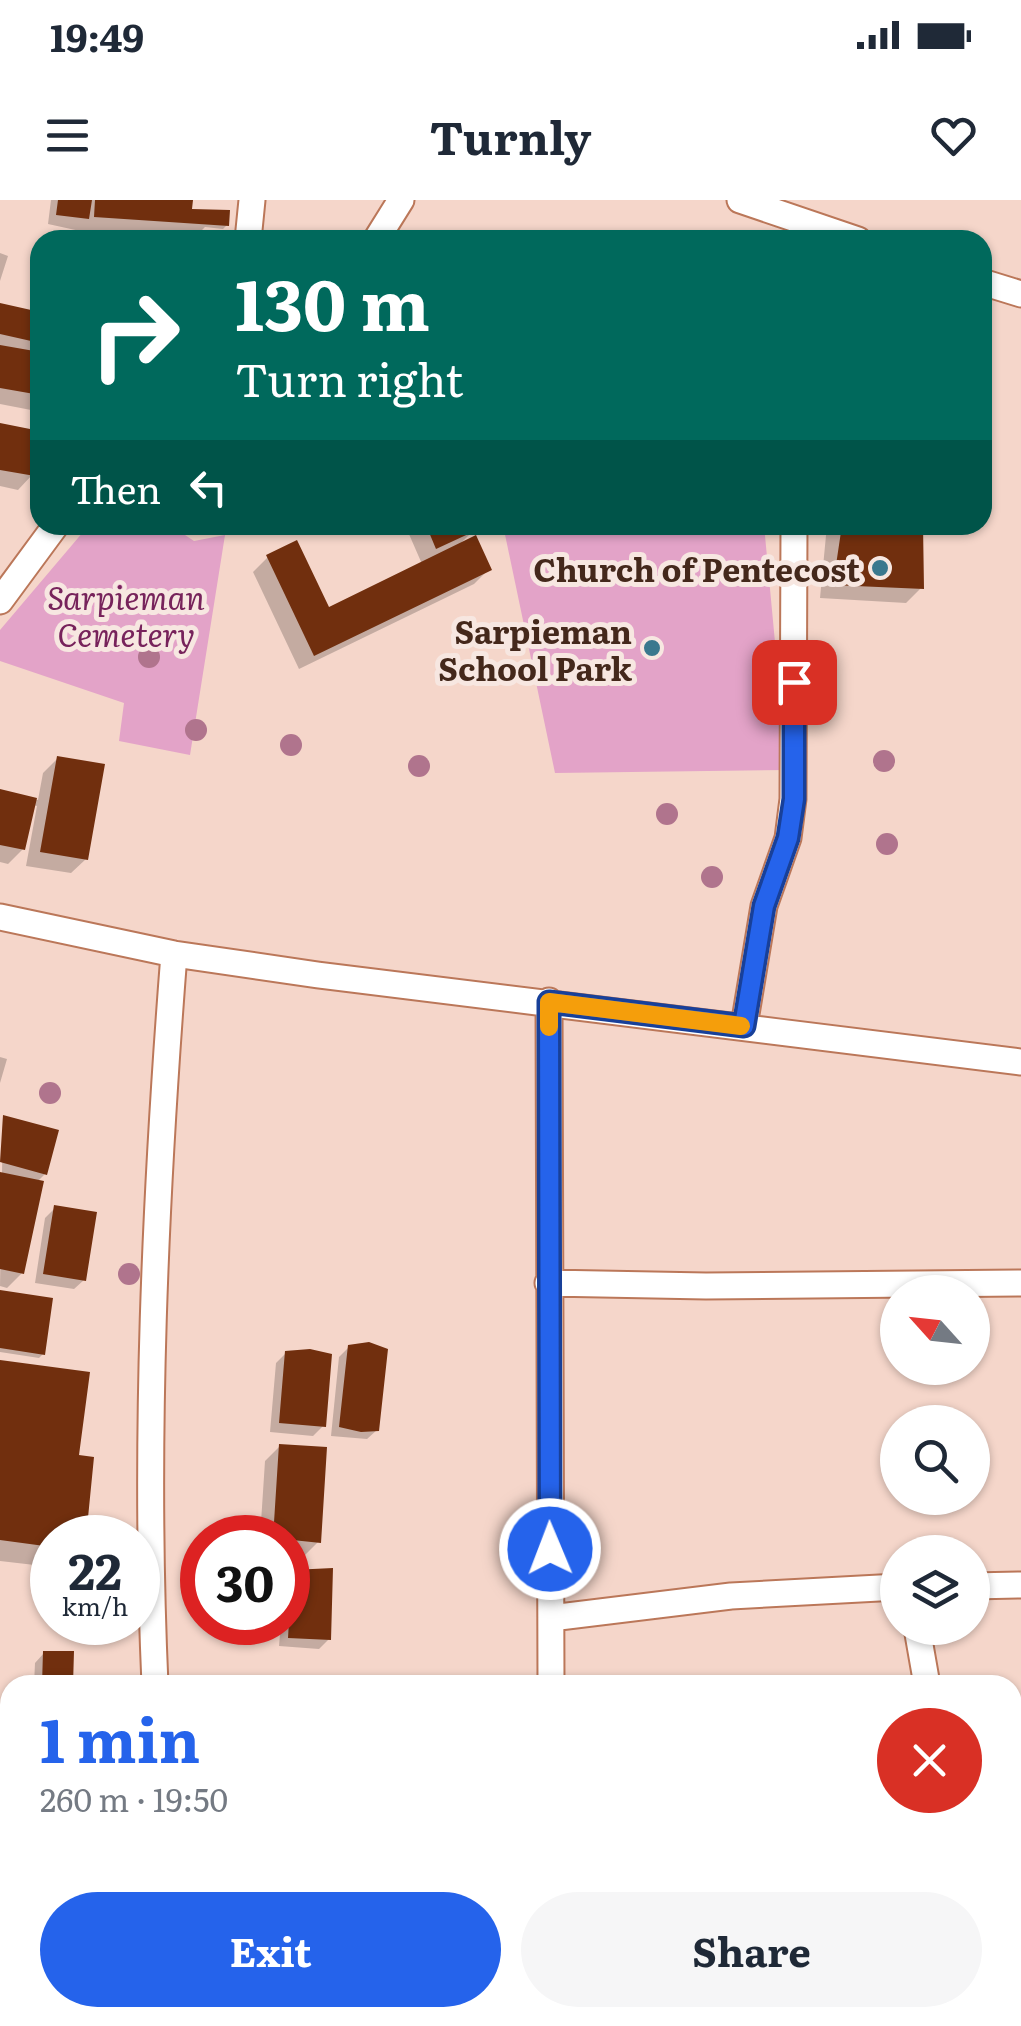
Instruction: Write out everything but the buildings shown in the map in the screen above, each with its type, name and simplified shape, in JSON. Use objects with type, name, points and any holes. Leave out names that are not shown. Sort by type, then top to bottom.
[{"type":"street","points":[[249,230],[252,200]]},
{"type":"street","points":[[382,230],[401,200]]},
{"type":"street","points":[[740,200],[828,230]]},
{"type":"street","points":[[992,285],[1021,294]]},
{"type":"street","points":[[0,600],[49,535]]},
{"type":"street","points":[[744,1026],[764,906],[788,838],[794,799],[794,535]]},
{"type":"street","points":[[0,917],[174,954],[1021,1062]]},
{"type":"street","points":[[156,1675],[150,1563],[152,1365],[158,1156],[174,954]]},
{"type":"street","points":[[549,1002],[552,1675]]},
{"type":"street","points":[[548,1282],[706,1286],[1021,1282]]},
{"type":"street","points":[[990,1586],[1021,1585]]},
{"type":"street","points":[[551,1618],[731,1596],[880,1588]]},
{"type":"street","points":[[920,1645],[926,1675]]},
{"type":"green space","name":"Sarpieman Cemetery","points":[[81,535],[185,535],[194,541],[225,535],[190,755],[119,741],[124,703],[0,661],[0,630]]},
{"type":"green space","name":"Sarpieman School Park","points":[[505,535],[765,535],[787,770],[555,773]]},
{"type":"slow traffic","points":[[549,1027],[549,1002],[741,1026]]},
{"type":"place","name":"Church of Pentecost","points":[[880,568]]},
{"type":"place","name":"Sarpieman School Park","points":[[652,648]]},
{"type":"route","points":[[550,1549],[549,1002],[744,1026],[764,906],[788,838],[794,799],[794,682]]}]
